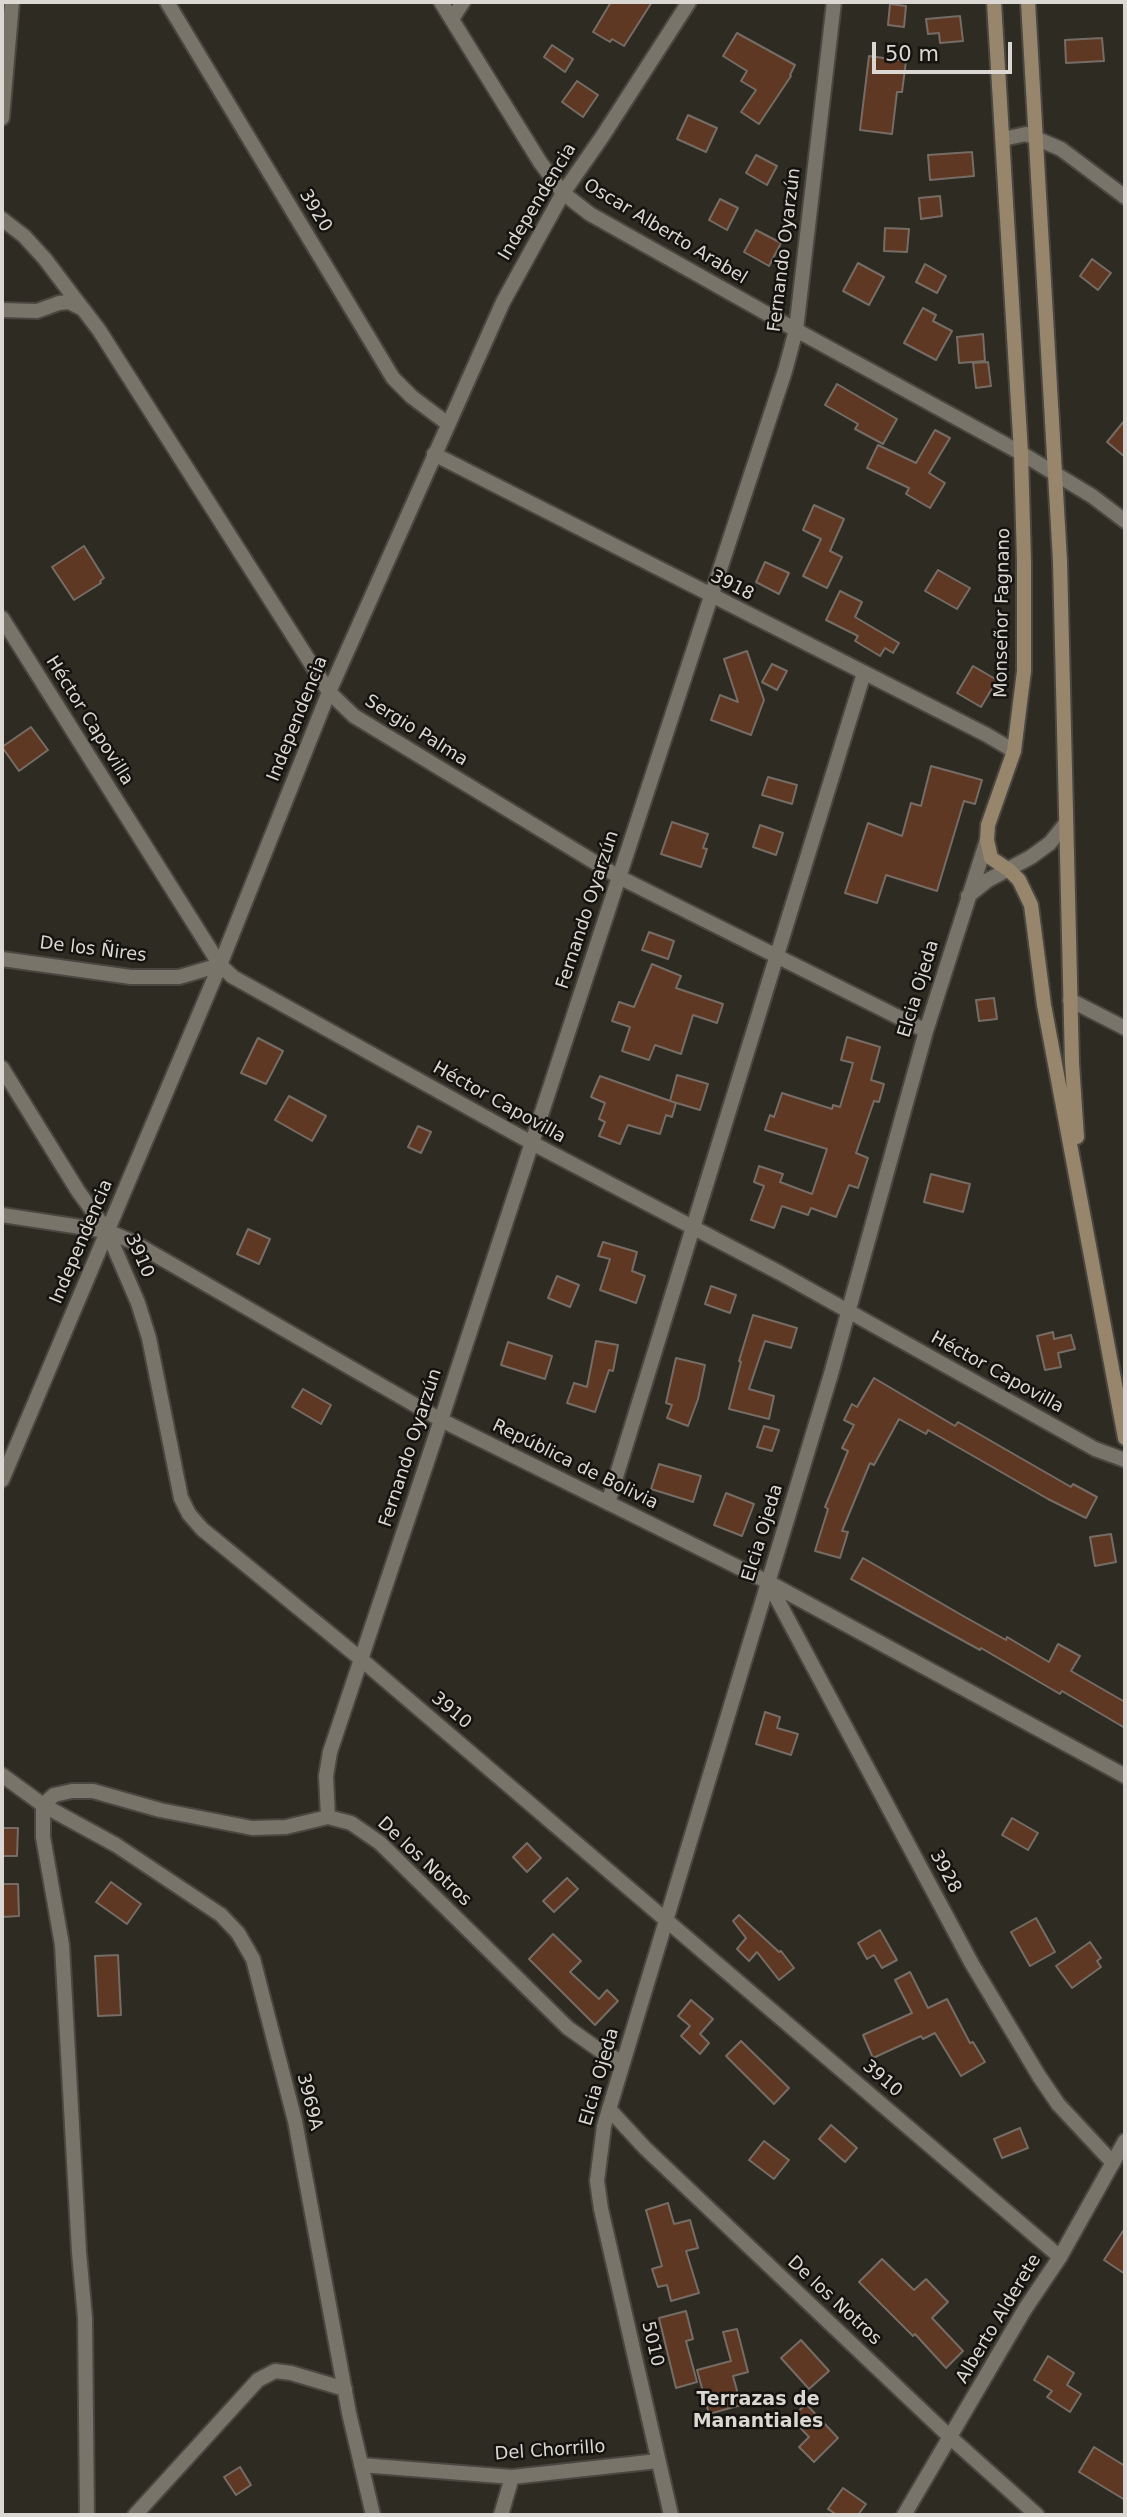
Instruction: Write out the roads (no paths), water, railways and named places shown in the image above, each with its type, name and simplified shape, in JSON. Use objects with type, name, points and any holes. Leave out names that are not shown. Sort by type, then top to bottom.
[{"type":"street","points":[[2,118],[12,2]]},
{"type":"street","name":"3920","points":[[166,2],[393,378],[412,397],[448,424]]},
{"type":"street","name":"Oscar Alberto Arabel","points":[[441,2],[540,162],[563,193],[590,214],[1021,453],[1125,521]]},
{"type":"street","points":[[452,19],[463,2]]},
{"type":"street","name":"Independencia","points":[[2,1480],[220,965],[328,692],[503,302],[563,193],[689,2]]},
{"type":"street","name":"Fernando Oyarzún","points":[[328,1817],[326,1776],[330,1752],[712,597],[796,330],[834,2]]},
{"type":"street","name":"Monseñor Fagnano","points":[[987,839],[988,825],[1014,751],[1024,671],[1021,453],[994,2]]},
{"type":"street","points":[[1028,2],[1055,473],[1070,1000],[1080,1198]]},
{"type":"street","points":[[1003,139],[1026,134],[1061,149],[1125,197]]},
{"type":"street","name":"Sergio Palma","points":[[2,219],[24,236],[45,258],[99,330],[328,692],[354,716],[619,877],[926,1031]]},
{"type":"street","points":[[2,310],[37,312],[69,302],[83,309]]},
{"type":"street","name":"3918","points":[[434,453],[1014,751]]},
{"type":"street","name":"Héctor Capovilla","points":[[2,618],[220,965],[249,988],[532,1143],[780,1273],[849,1314],[1095,1449],[1125,1460]]},
{"type":"street","points":[[608,1503],[864,673]]},
{"type":"street","points":[[967,897],[988,880],[1009,870],[1050,843],[1066,823]]},
{"type":"street","points":[[987,839],[990,858],[1019,880],[1031,905],[1044,1005],[1125,1438]]},
{"type":"street","name":"Elcia Ojeda","points":[[597,2181],[604,2126],[849,1314],[926,1031],[987,839]]},
{"type":"street","name":"De los Ñires","points":[[2,958],[131,977],[179,976],[220,965]]},
{"type":"street","points":[[1070,1000],[1125,1028]]},
{"type":"street","name":"3910","points":[[2,1068],[78,1191],[107,1231],[138,1303],[149,1338],[181,1498],[189,1514],[202,1529],[362,1660],[1060,2257]]},
{"type":"street","name":"República de Bolivia","points":[[2,1214],[107,1231],[133,1242],[441,1420],[768,1582],[1125,1776]]},
{"type":"street","points":[[2,1459],[15,1450]]},
{"type":"street","name":"3928","points":[[768,1582],[972,1964],[1058,2104],[1113,2163]]},
{"type":"street","points":[[2,1775],[43,1805]]},
{"type":"street","points":[[87,2515],[85,2318],[62,1945],[43,1837],[43,1805],[54,1795],[93,1790],[160,1810],[252,1828],[286,1827],[328,1817]]},
{"type":"street","name":"3969A","points":[[43,1805],[116,1845],[221,1915],[238,1933],[253,1959],[295,2121],[345,2389],[373,2515]]},
{"type":"street","name":"De los Notros","points":[[328,1817],[351,1822],[380,1843],[568,2028],[602,2052],[623,2062]]},
{"type":"street","name":"De los Notros","points":[[609,2109],[645,2148],[951,2438],[1038,2515]]},
{"type":"street","name":"Alberto Alderete","points":[[904,2515],[1025,2309],[1060,2257],[1125,2141]]},
{"type":"street","name":"5010","points":[[597,2181],[601,2209],[671,2515]]},
{"type":"street","points":[[135,2515],[258,2380],[275,2371],[345,2389]]},
{"type":"street","name":"Del Chorrillo","points":[[361,2465],[512,2477],[659,2461]]},
{"type":"street","points":[[501,2515],[512,2477]]},
{"type":"district","name":"Terrazas de Manantiales","points":[[758,2411]]}]
